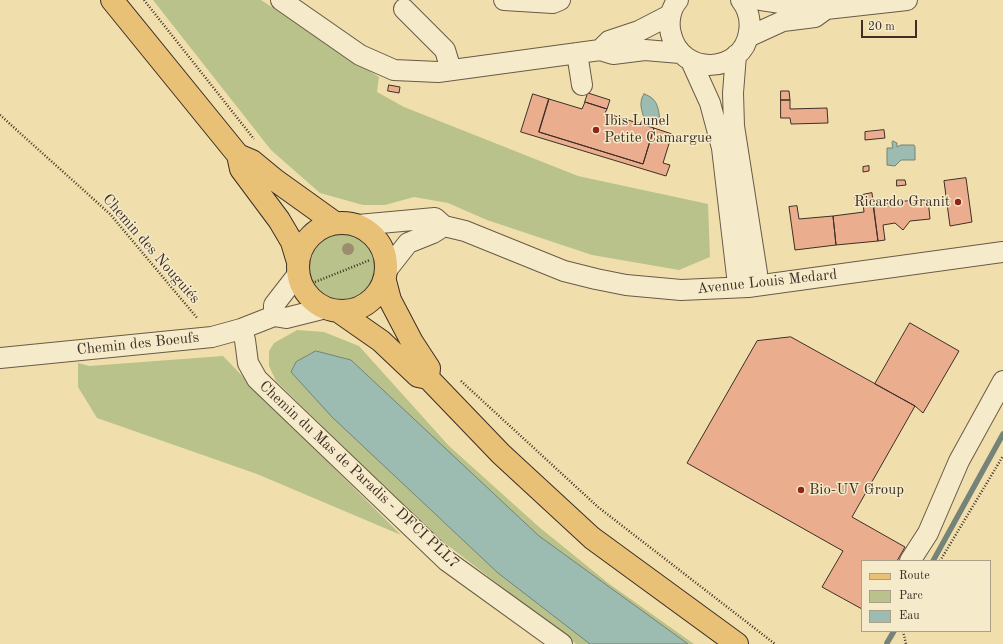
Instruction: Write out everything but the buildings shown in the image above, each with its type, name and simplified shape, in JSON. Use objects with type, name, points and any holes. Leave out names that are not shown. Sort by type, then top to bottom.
[{"type":"main road","points":[[112,0],[238,156],[241,169],[279,220],[292,242],[302,273]]},
{"type":"main road","points":[[238,156],[252,161],[275,180],[335,223]]},
{"type":"main road","points":[[332,310],[349,310],[360,307],[378,293],[382,270],[386,260],[383,249],[368,231],[358,225],[335,223],[324,226],[314,232],[306,241],[300,251],[302,273],[301,285],[308,295],[316,303],[332,310],[381,341],[418,376],[428,378],[501,454],[592,538],[737,644]]},
{"type":"main road","points":[[382,270],[387,290],[394,307],[412,342],[429,368],[428,378]]},
{"type":"street","points":[[281,0],[360,55],[394,70],[438,72],[600,50],[613,54],[645,50],[685,57],[702,65],[714,65],[726,62],[744,47],[750,26],[749,15],[741,0]]},
{"type":"street","points":[[504,0],[553,2],[560,0]]},
{"type":"street","points":[[761,0],[782,3],[815,4],[826,9]]},
{"type":"street","points":[[748,37],[783,21],[815,17],[826,9],[907,0]]},
{"type":"street","points":[[674,4],[669,28],[672,41],[685,57],[710,103],[722,148],[737,276],[748,287],[757,273],[734,126],[733,92],[736,55]]},
{"type":"street","points":[[600,50],[608,41],[639,31],[674,4]]},
{"type":"street","points":[[404,8],[445,50],[451,70]]},
{"type":"street","points":[[577,53],[582,85]]},
{"type":"street","name":"Avenue Louis Medard","points":[[358,225],[435,218],[444,226],[465,231],[564,271],[596,279],[626,284],[681,290],[748,287],[1003,252]]},
{"type":"street","points":[[382,270],[408,243],[433,233],[444,226]]},
{"type":"street","points":[[302,273],[274,305],[274,316],[286,318],[332,310]]},
{"type":"street","name":"Chemin des Boeufs","points":[[0,358],[212,337],[242,329],[274,316]]},
{"type":"street","name":"Chemin du Mas de Paradis - DFCI PLL7","points":[[242,329],[248,363],[258,379],[447,561],[562,644]]},
{"type":"street","points":[[911,560],[928,533],[959,461],[1003,381]]},
{"type":"path","points":[[144,0],[255,140]]},
{"type":"path","name":"Chemin des Nouguiés","points":[[0,115],[110,214],[212,337]]},
{"type":"path","points":[[302,273],[382,270]]},
{"type":"path","points":[[456,376],[598,506],[775,644]]},
{"type":"path","points":[[941,560],[1003,456]]},
{"type":"path","points":[[903,632],[906,644]]},
{"type":"green space","points":[[153,0],[261,0],[379,77],[377,92],[404,107],[578,176],[708,204],[710,257],[679,270],[592,255],[487,220],[448,203],[414,197],[385,205],[363,205],[320,193],[271,150]]},
{"type":"green space","points":[[343,234],[356,237],[368,244],[375,256],[378,269],[375,282],[368,294],[356,301],[343,304],[330,301],[318,294],[311,282],[308,269],[311,256],[318,244],[330,237]]},
{"type":"green space","points":[[297,330],[324,332],[359,346],[449,446],[539,527],[608,583],[694,644],[576,644],[433,534],[276,381],[269,366],[269,351],[274,343]]},
{"type":"green space","points":[[223,356],[401,535],[257,474],[97,418],[78,387],[78,363],[89,366]]},
{"type":"water","points":[[644,94],[656,102],[661,126],[645,121],[641,104]]},
{"type":"water","points":[[893,141],[897,143],[897,147],[901,145],[914,145],[915,160],[901,160],[895,166],[887,165],[887,148],[893,148]]},
{"type":"water","points":[[316,351],[351,360],[539,536],[688,644],[590,644],[498,573],[332,417],[291,372],[296,362]]},
{"type":"waterway","points":[[934,560],[1003,434]]},
{"type":"waterway","points":[[887,643],[893,632]]},
{"type":"place","name":"Ibis Lunel Petite Camargue","points":[[596,130]]},
{"type":"place","name":"Ricardo Granit","points":[[958,202]]},
{"type":"place","name":"Bio-UV Group","points":[[801,490]]}]
